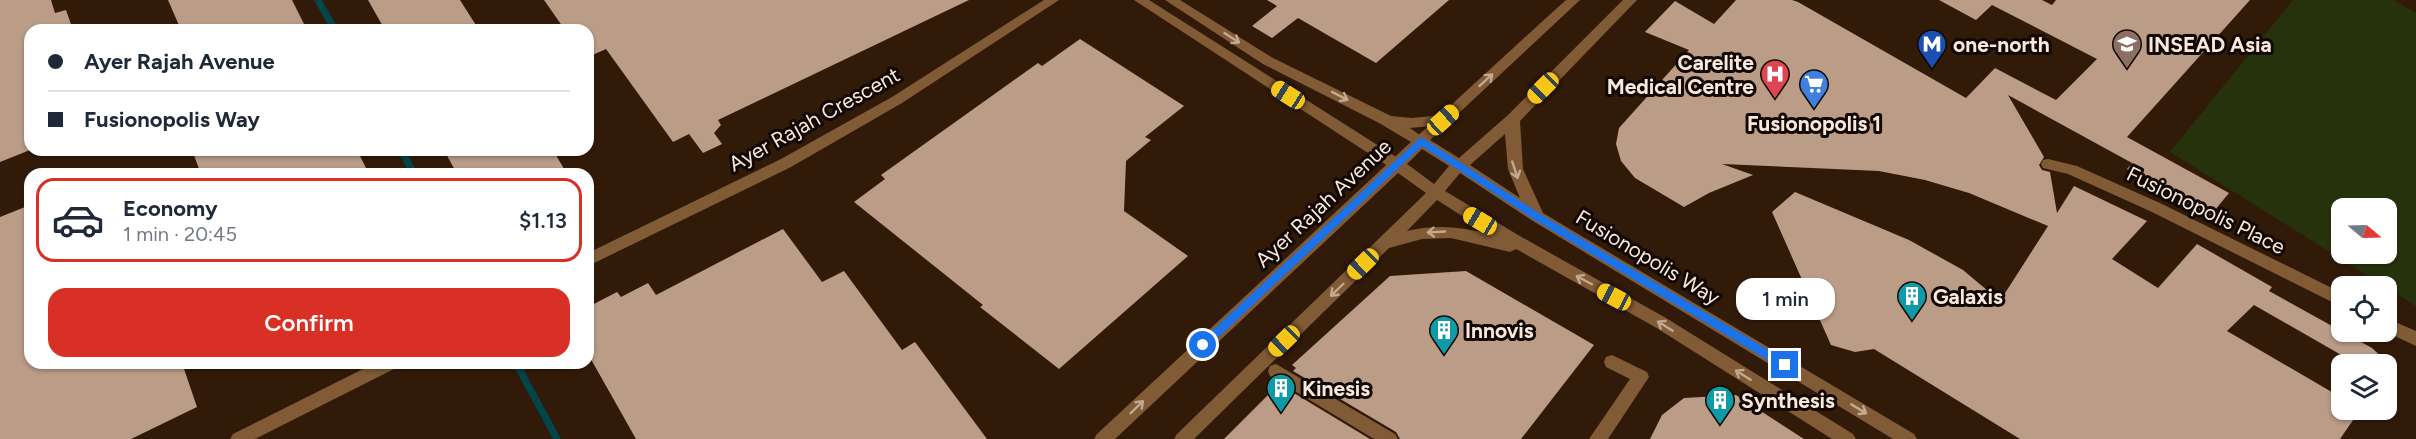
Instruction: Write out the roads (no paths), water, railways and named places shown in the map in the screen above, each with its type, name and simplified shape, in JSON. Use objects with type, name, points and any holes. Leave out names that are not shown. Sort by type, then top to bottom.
[{"type":"street","name":"Ayer Rajah Crescent","points":[[594,257],[786,163],[897,100],[1053,0]]},
{"type":"street","points":[[1140,0],[1396,164],[1435,194],[1533,253],[1635,307],[1847,439]]},
{"type":"street","points":[[1172,0],[1268,61],[1384,119],[1458,166]]},
{"type":"street","name":"Ayer Rajah Avenue","points":[[1103,439],[1574,0]]},
{"type":"street","points":[[1184,438],[1435,194],[1458,166],[1474,155],[1513,119],[1631,0]]},
{"type":"street","points":[[1384,119],[1412,123],[1443,120]]},
{"type":"street","points":[[1513,119],[1511,155],[1515,172],[1538,217]]},
{"type":"street","name":"Fusionopolis Place","points":[[2048,164],[2072,170],[2157,208],[2331,296]]},
{"type":"street","name":"Fusionopolis Way","points":[[1458,166],[1538,217],[1908,439]]},
{"type":"street","points":[[1379,249],[1409,235],[1464,232],[1533,253]]},
{"type":"street","points":[[2397,330],[2416,339]]},
{"type":"street","points":[[1598,439],[1641,376],[1612,362]]},
{"type":"street","points":[[239,439],[378,369]]},
{"type":"street","points":[[1276,371],[1389,439]]},
{"type":"waterway","points":[[318,0],[332,24]]},
{"type":"waterway","points":[[404,156],[411,168]]},
{"type":"waterway","points":[[519,369],[557,439]]},
{"type":"place","name":"one-north","points":[[1932,70]]},
{"type":"place","name":"INSEAD Asia","points":[[2127,70]]},
{"type":"place","name":"Carelite Medical Centre","points":[[1775,100]]},
{"type":"place","name":"Fusionopolis 1","points":[[1814,110]]},
{"type":"place","name":"Galaxis","points":[[1912,322]]},
{"type":"place","name":"Innovis","points":[[1444,356]]},
{"type":"place","name":"Kinesis","points":[[1281,414]]},
{"type":"place","name":"Synthesis","points":[[1720,426]]}]
